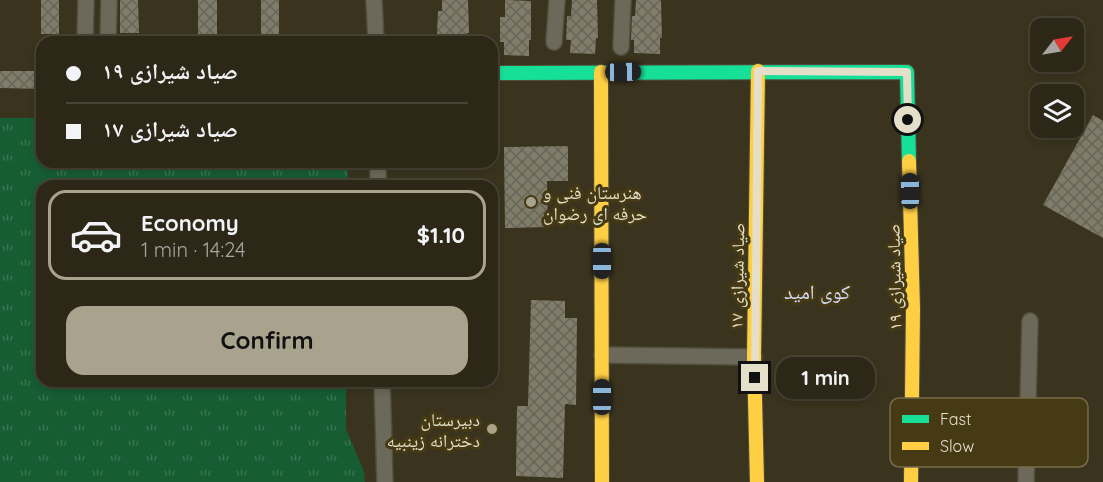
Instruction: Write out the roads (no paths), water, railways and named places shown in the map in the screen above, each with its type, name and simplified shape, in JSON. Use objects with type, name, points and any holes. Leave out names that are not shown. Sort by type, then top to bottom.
[{"type":"street","points":[[85,36],[86,0]]},
{"type":"street","points":[[108,36],[109,0]]},
{"type":"street","points":[[374,0],[376,36]]},
{"type":"street","points":[[554,42],[557,0]]},
{"type":"street","points":[[621,47],[623,0]]},
{"type":"street","points":[[498,73],[758,71]]},
{"type":"street","name":"صیاد شیرازی ۱۹","points":[[758,71],[907,72],[913,309],[912,398]]},
{"type":"street","name":"صیاد شیرازی ۱۷","points":[[758,71],[754,357],[758,482]]},
{"type":"street","points":[[601,72],[602,482]]},
{"type":"street","points":[[1028,398],[1030,321]]},
{"type":"street","points":[[602,355],[754,357]]},
{"type":"street","points":[[382,387],[385,482]]},
{"type":"street","name":"صیاد شیرازی ۱۹","points":[[911,467],[911,482]]},
{"type":"street","points":[[1026,467],[1026,482]]},
{"type":"place","name":"هنرستان فنی و حرفه ای رضوان","points":[[531,202]]},
{"type":"place","name":"دبیرستان دخترانه زینبیه","points":[[492,429]]},
{"type":"district","name":"کوی امید","points":[[817,291]]}]
